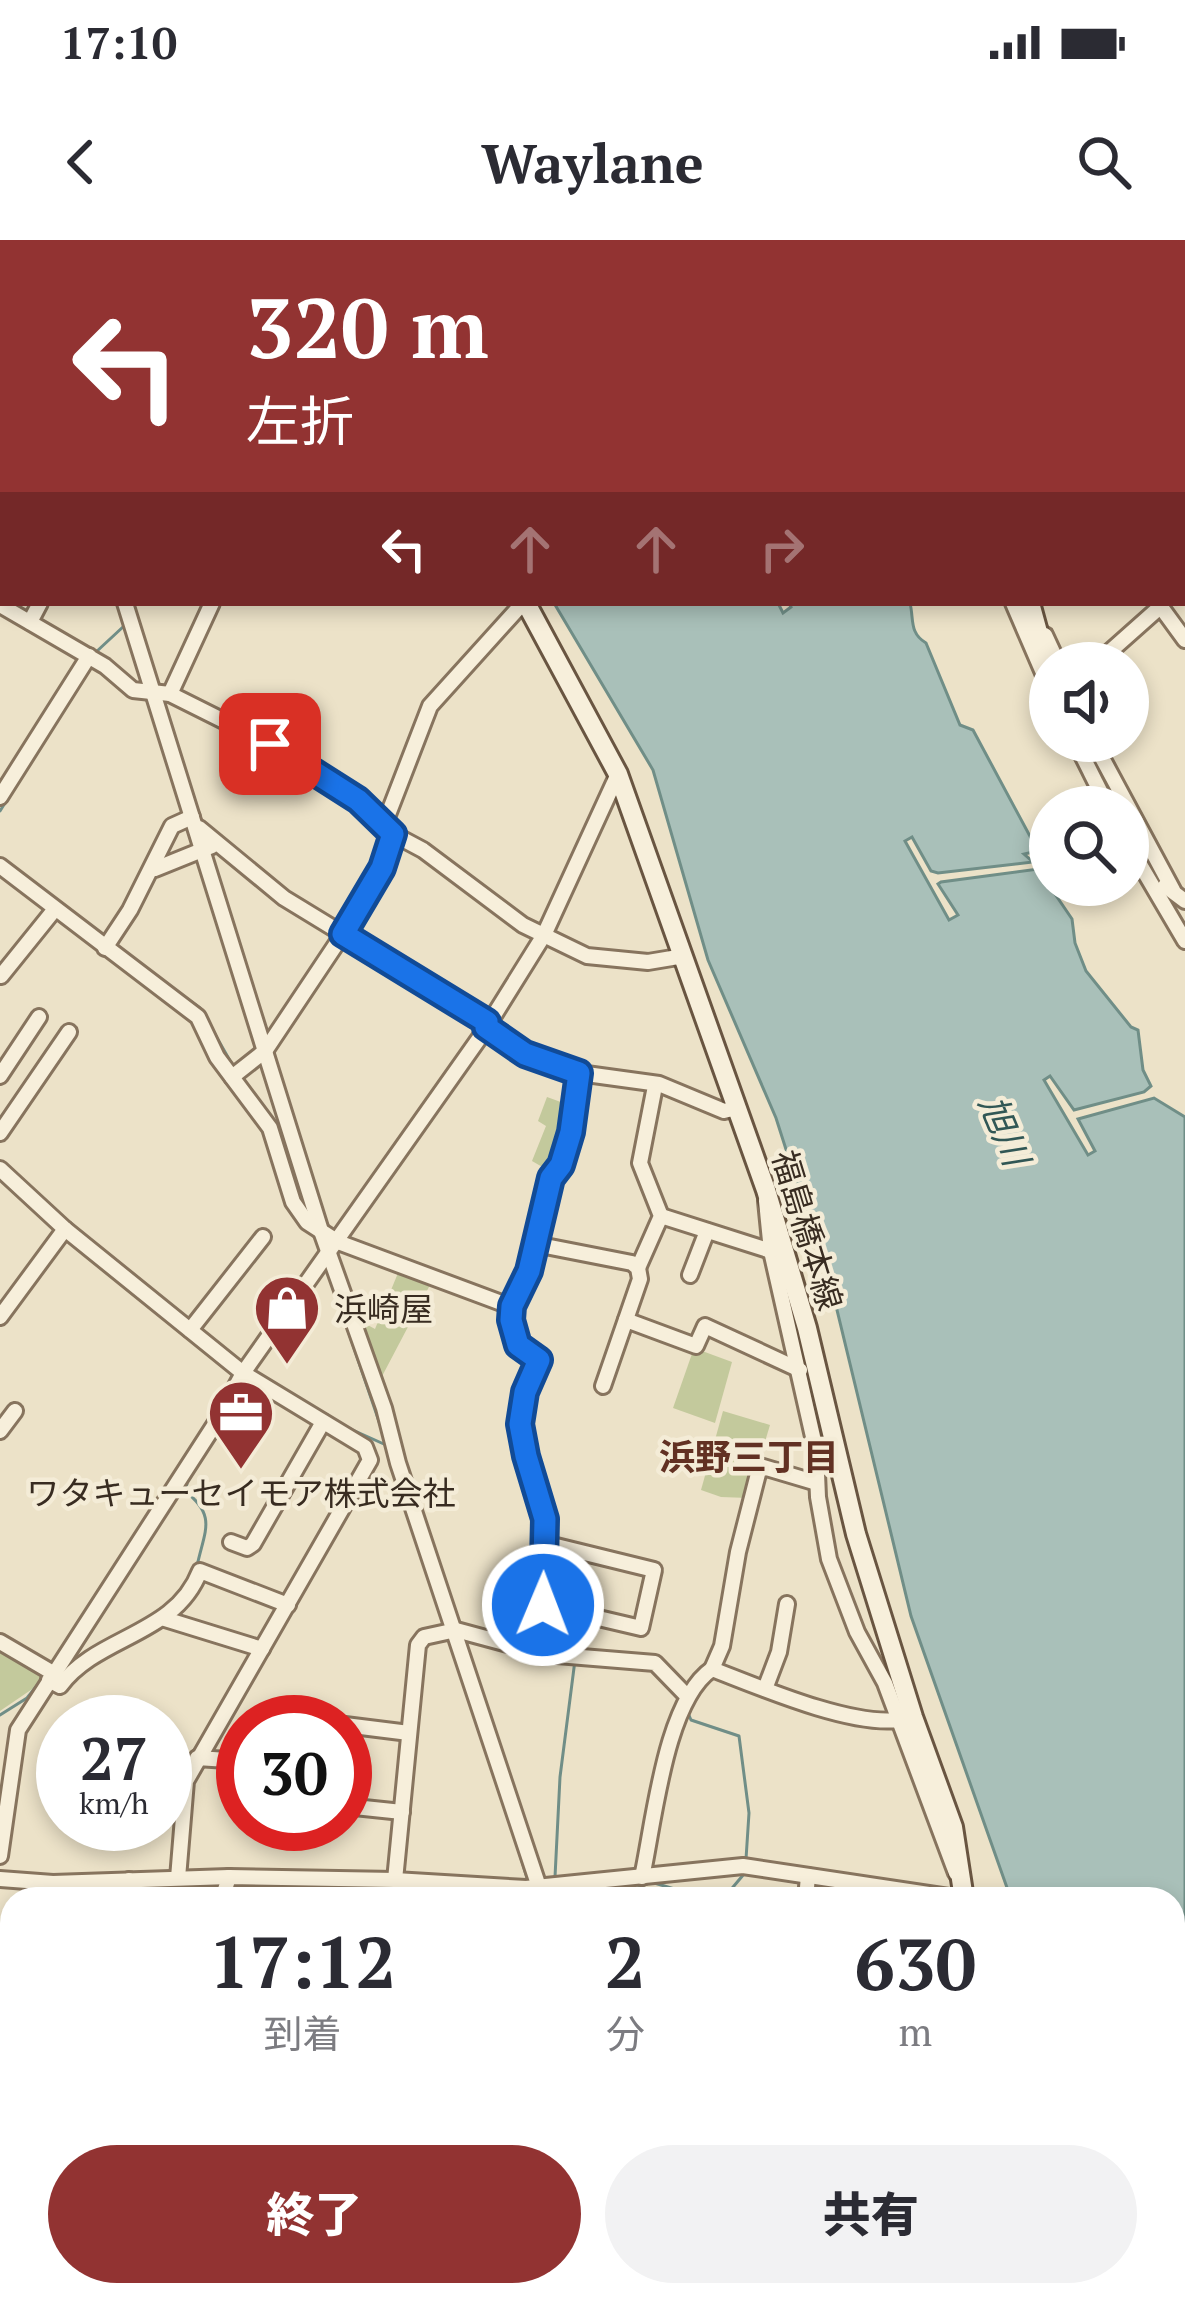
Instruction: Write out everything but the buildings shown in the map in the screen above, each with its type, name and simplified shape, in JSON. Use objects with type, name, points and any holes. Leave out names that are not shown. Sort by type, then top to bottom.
[{"type":"main road","name":"福島橋本線","points":[[527,606],[618,774],[766,1190],[807,1328],[856,1534],[953,1827],[962,1887]]},
{"type":"main road","points":[[1031,606],[1041,642]]},
{"type":"main road","points":[[953,1827],[974,1887]]},
{"type":"street","points":[[2,606],[145,691],[170,694],[270,744],[358,800],[389,829],[524,926],[587,956],[648,962],[684,956]]},
{"type":"street","points":[[30,622],[38,606]]},
{"type":"street","points":[[126,606],[145,691],[203,849],[315,1229],[329,1255],[537,1887]]},
{"type":"street","points":[[170,694],[211,606]]},
{"type":"street","points":[[235,1074],[262,1051],[382,868],[389,829],[430,706],[522,606]]},
{"type":"street","points":[[1014,606],[1029,643]]},
{"type":"street","points":[[1031,606],[1048,642]]},
{"type":"street","points":[[1122,642],[1164,607],[1185,640]]},
{"type":"street","points":[[0,797],[89,656]]},
{"type":"street","points":[[1104,762],[1173,890]]},
{"type":"street","points":[[0,1856],[18,1730],[243,1373],[329,1255],[544,935],[618,774]]},
{"type":"street","points":[[107,944],[151,872],[166,837],[190,820]]},
{"type":"street","points":[[151,872],[203,849]]},
{"type":"street","points":[[203,849],[487,1024],[525,1054],[579,1073],[672,1088],[724,1111],[737,1108]]},
{"type":"street","points":[[1149,864],[1164,886],[1185,901]]},
{"type":"street","points":[[0,866],[198,1017],[218,1058],[235,1074],[270,1128],[292,1202],[315,1229]]},
{"type":"street","points":[[1173,890],[1185,875]]},
{"type":"street","points":[[1149,880],[1185,941]]},
{"type":"street","points":[[1,976],[55,909]]},
{"type":"street","points":[[0,1076],[39,1017]]},
{"type":"street","points":[[0,1133],[69,1032]]},
{"type":"street","points":[[545,1649],[545,1519],[520,1424],[525,1392],[539,1360],[513,1334],[512,1309],[538,1245],[571,1132],[579,1073]]},
{"type":"street","points":[[603,1386],[640,1279],[638,1268],[661,1216],[640,1163],[655,1086]]},
{"type":"street","points":[[1,1172],[243,1373],[365,1448],[370,1460],[197,1758],[182,1800],[178,1878]]},
{"type":"street","points":[[766,1190],[765,1219],[816,1450],[829,1559],[898,1720],[960,1887]]},
{"type":"street","points":[[661,1216],[771,1251]]},
{"type":"street","points":[[0,1317],[65,1228]]},
{"type":"street","points":[[690,1275],[707,1231]]},
{"type":"street","points":[[190,1330],[262,1237]]},
{"type":"street","points":[[538,1245],[638,1268]]},
{"type":"street","points":[[329,1255],[512,1309]]},
{"type":"street","points":[[626,1320],[695,1346],[705,1326],[800,1370]]},
{"type":"street","points":[[0,1431],[15,1411]]},
{"type":"street","points":[[231,1542],[247,1548],[253,1544],[323,1422]]},
{"type":"street","points":[[642,1877],[666,1762],[689,1693],[712,1669],[722,1646],[738,1552],[760,1466],[818,1483]]},
{"type":"street","points":[[543,1605],[640,1628],[654,1570],[544,1544]]},
{"type":"street","points":[[51,1682],[166,1618],[186,1599],[200,1571],[288,1605]]},
{"type":"street","points":[[765,1689],[779,1652],[787,1604]]},
{"type":"street","points":[[166,1618],[262,1649]]},
{"type":"street","points":[[395,1880],[418,1645],[424,1637],[451,1630],[575,1658],[655,1663],[689,1693]]},
{"type":"street","points":[[0,1642],[51,1682]]},
{"type":"street","points":[[712,1669],[850,1714],[884,1722],[898,1720]]},
{"type":"street","points":[[372,1728],[410,1733]]},
{"type":"street","points":[[197,1758],[216,1759]]},
{"type":"street","points":[[372,1809],[402,1812]]},
{"type":"street","points":[[568,1887],[745,1866],[808,1885],[842,1887]]},
{"type":"street","points":[[0,1879],[52,1883],[229,1877],[486,1887]]},
{"type":"street","points":[[225,1887],[229,1877]]},
{"type":"street","points":[[126,1887],[129,1880]]},
{"type":"green space","points":[[547,1097],[569,1105],[551,1172],[532,1161],[546,1126],[538,1121]]},
{"type":"green space","points":[[398,1273],[430,1285],[379,1382],[360,1326],[364,1323],[375,1329]]},
{"type":"green space","points":[[694,1348],[732,1362],[715,1423],[673,1408]]},
{"type":"green space","points":[[723,1411],[770,1425],[748,1498],[701,1490]]},
{"type":"green space","points":[[0,1647],[46,1675],[0,1711]]},
{"type":"water","name":"旭川","points":[[556,606],[780,606],[783,613],[790,606],[911,606],[915,630],[926,643],[960,725],[973,730],[1029,834],[1029,853],[1024,854],[1029,862],[938,873],[931,871],[912,837],[905,841],[949,920],[958,915],[941,882],[1029,870],[1029,906],[1063,906],[1072,919],[1086,971],[1138,1030],[1143,1070],[1151,1086],[1144,1092],[1074,1110],[1050,1076],[1044,1080],[1088,1155],[1095,1151],[1078,1119],[1154,1098],[1185,1117],[1185,1887],[1007,1887],[911,1616],[836,1306],[776,1118],[708,960],[653,770]]},
{"type":"waterway","points":[[96,652],[124,626]]},
{"type":"waterway","points":[[13,790],[23,774]]},
{"type":"waterway","points":[[178,794],[184,813]]},
{"type":"waterway","points":[[0,811],[5,803]]},
{"type":"waterway","points":[[186,823],[194,848]]},
{"type":"waterway","points":[[154,975],[200,1008],[233,1066]]},
{"type":"waterway","points":[[325,1263],[386,1442]]},
{"type":"waterway","points":[[346,1427],[386,1445]]},
{"type":"waterway","points":[[187,1484],[184,1490],[201,1508],[206,1524],[197,1566]]},
{"type":"waterway","points":[[536,1513],[537,1540]]},
{"type":"waterway","points":[[536,1555],[532,1585],[540,1645]]},
{"type":"waterway","points":[[555,1877],[560,1777],[575,1660]]},
{"type":"waterway","points":[[662,1661],[680,1679]]},
{"type":"waterway","points":[[0,1715],[27,1698],[39,1683]]},
{"type":"waterway","points":[[688,1713],[691,1720],[739,1736],[749,1813],[746,1859]]},
{"type":"waterway","points":[[501,1793],[528,1881]]},
{"type":"waterway","points":[[733,1887],[744,1874]]},
{"type":"waterway","points":[[746,1874],[802,1883]]},
{"type":"waterway","points":[[640,1887],[651,1882],[668,1887]]},
{"type":"waterway","points":[[811,1884],[822,1887]]},
{"type":"place","name":"浜崎屋","points":[[287,1367]]},
{"type":"place","name":"ワタキューセイモア株式会社","points":[[241,1472]]},
{"type":"district","name":"浜野三丁目","points":[[749,1456]]},
{"type":"route","points":[[270,744],[358,800],[393,834],[382,868],[343,934],[487,1022],[486,1027],[518,1051],[579,1073],[571,1132],[561,1165],[551,1178],[529,1271],[512,1306],[511,1320],[518,1345],[539,1360],[525,1392],[520,1424],[545,1519],[543,1605]]}]
